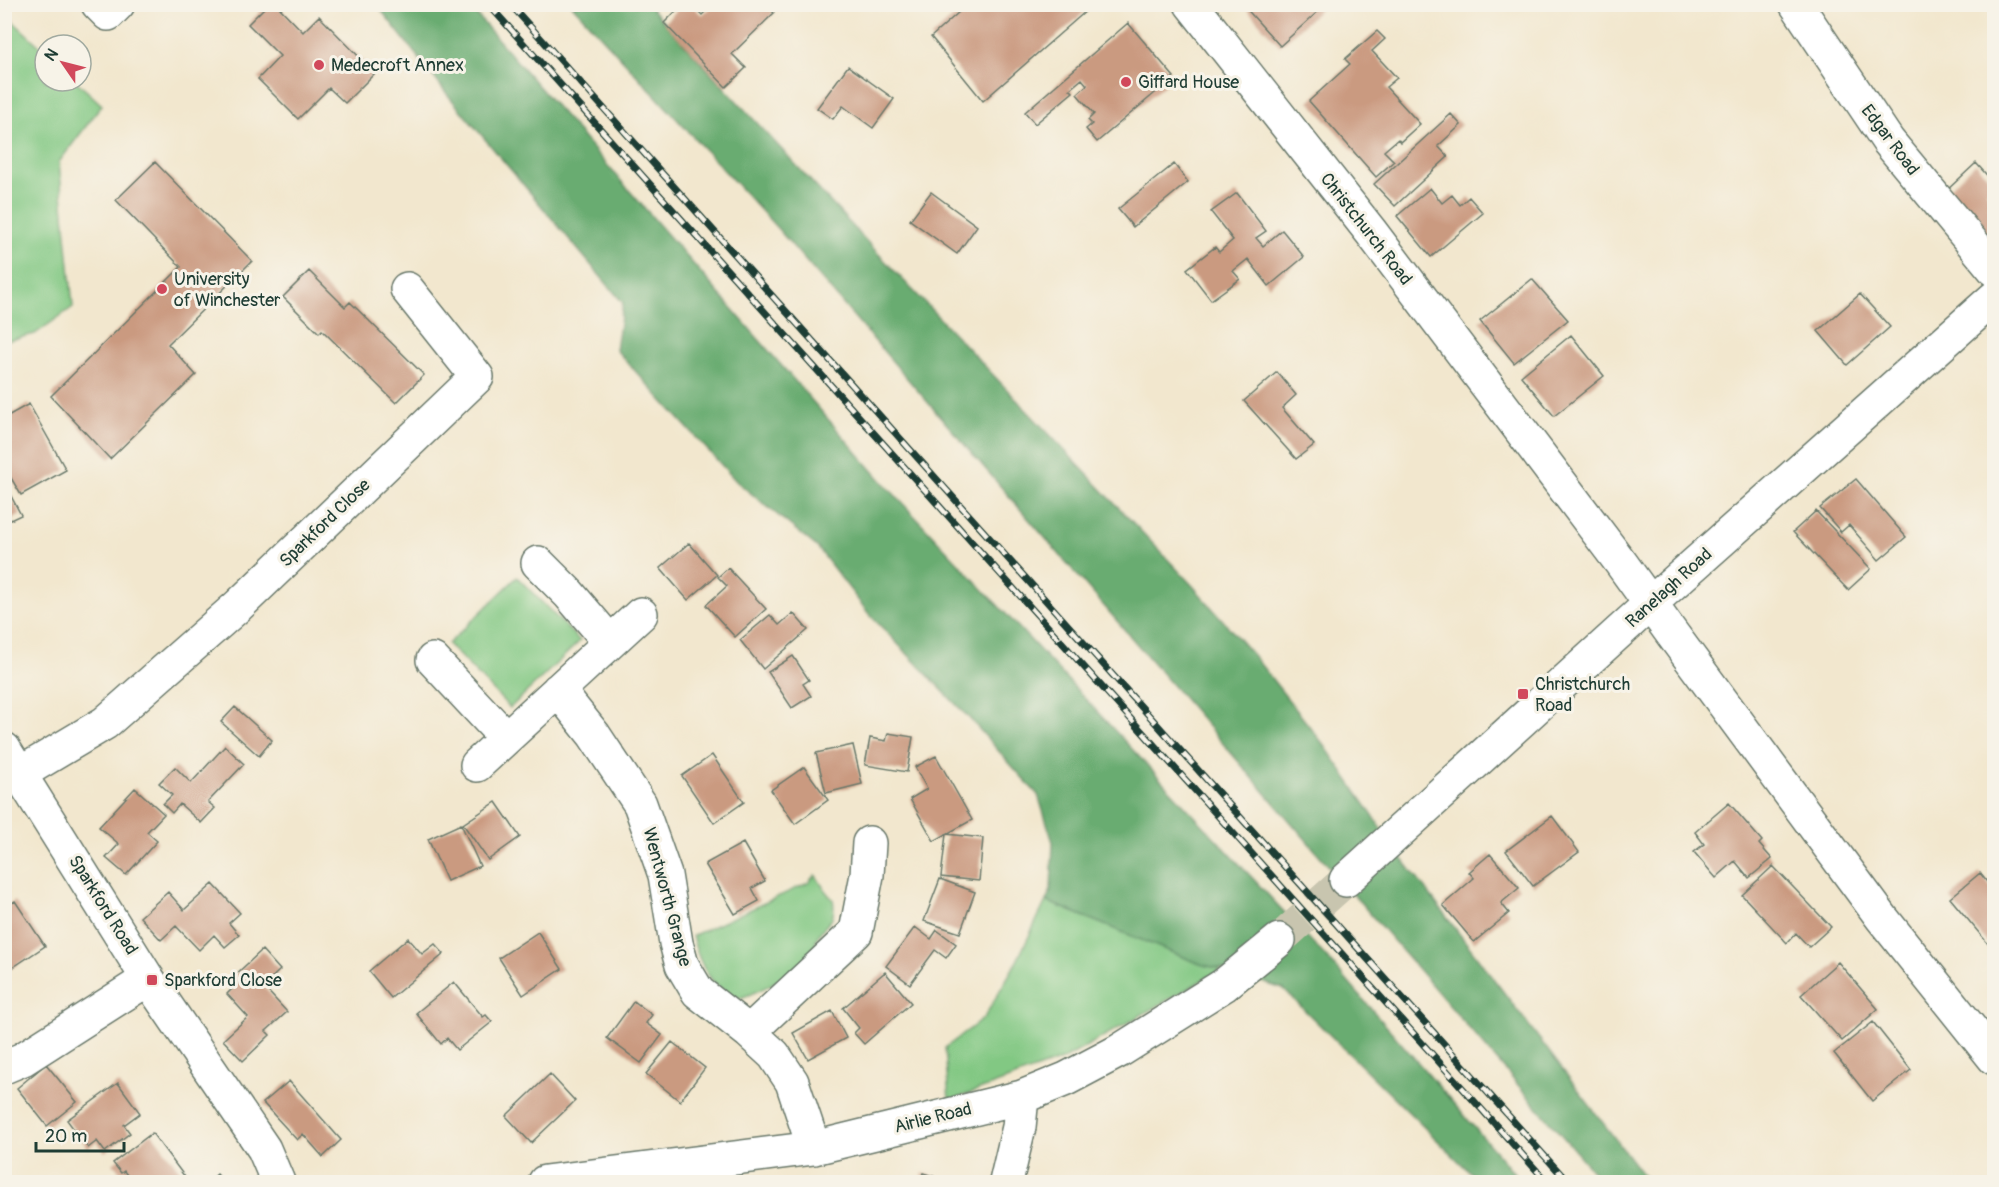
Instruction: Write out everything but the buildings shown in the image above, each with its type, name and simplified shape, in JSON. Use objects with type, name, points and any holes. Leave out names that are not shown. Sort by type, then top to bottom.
[{"type":"street","points":[[98,4],[108,14],[118,4]]},
{"type":"street","name":"Christchurch Road","points":[[1191,4],[1371,232],[1651,603],[1882,918],[1989,1039]]},
{"type":"street","name":"Edgar Road","points":[[1796,4],[1888,141],[1995,269]]},
{"type":"street","name":"Sparkford Close","points":[[13,761],[105,723],[238,606],[477,377],[407,289]]},
{"type":"street","name":"Ranelagh Road","points":[[1346,880],[1651,603],[1995,298]]},
{"type":"street","points":[[538,563],[569,594],[610,642]]},
{"type":"street","points":[[477,765],[641,614]]},
{"type":"street","points":[[433,660],[506,738]]},
{"type":"street","name":"Wentworth Grange","points":[[558,690],[589,729],[640,804],[665,875],[676,943],[682,965],[698,992],[774,1055],[792,1082],[814,1148]]},
{"type":"street","name":"Sparkford Road","points":[[13,761],[148,979],[264,1149],[278,1182]]},
{"type":"street","points":[[748,1032],[856,932],[867,875],[868,843]]},
{"type":"street","name":"Airlie Road","points":[[545,1182],[814,1148],[1022,1096],[1066,1079],[1119,1051],[1224,985],[1279,940]]},
{"type":"street","points":[[4,1067],[23,1059],[148,979]]},
{"type":"street","points":[[1006,1182],[1019,1127],[1022,1096]]},
{"type":"green space","points":[[377,5],[468,5],[881,480],[1328,959],[1522,1182],[1480,1182],[1283,989],[1203,965],[1046,901],[1051,890],[1053,842],[1038,795],[970,719],[869,614],[817,547],[737,482],[616,350],[623,303],[447,94]]},
{"type":"green space","points":[[572,5],[648,5],[871,246],[1193,586],[1253,655],[1325,746],[1401,857],[1648,1182],[1602,1182],[778,229]]},
{"type":"green space","points":[[4,13],[33,40],[33,93],[89,93],[102,105],[59,162],[73,307],[35,334],[5,341]]},
{"type":"green space","points":[[517,577],[580,641],[510,708],[448,644]]},
{"type":"green space","points":[[815,875],[833,899],[834,908],[831,919],[818,935],[816,951],[780,979],[738,999],[720,988],[702,965],[692,936],[808,883]]},
{"type":"green space","points":[[1046,901],[1203,965],[1222,969],[1064,1059],[949,1101],[945,1048],[984,1018],[1016,963]]},
{"type":"tunnel","points":[[1279,940],[1346,880]]},
{"type":"railway","points":[[488,4],[1547,1182]]},
{"type":"railway","points":[[510,4],[1568,1182]]},
{"type":"place","name":"Medecroft Annex","points":[[319,65]]},
{"type":"place","name":"Giffard House","points":[[1126,82]]},
{"type":"place","name":"University of Winchester","points":[[162,289]]},
{"type":"place","name":"Christchurch Road","points":[[1523,694]]},
{"type":"place","name":"Sparkford Close","points":[[152,980]]}]
